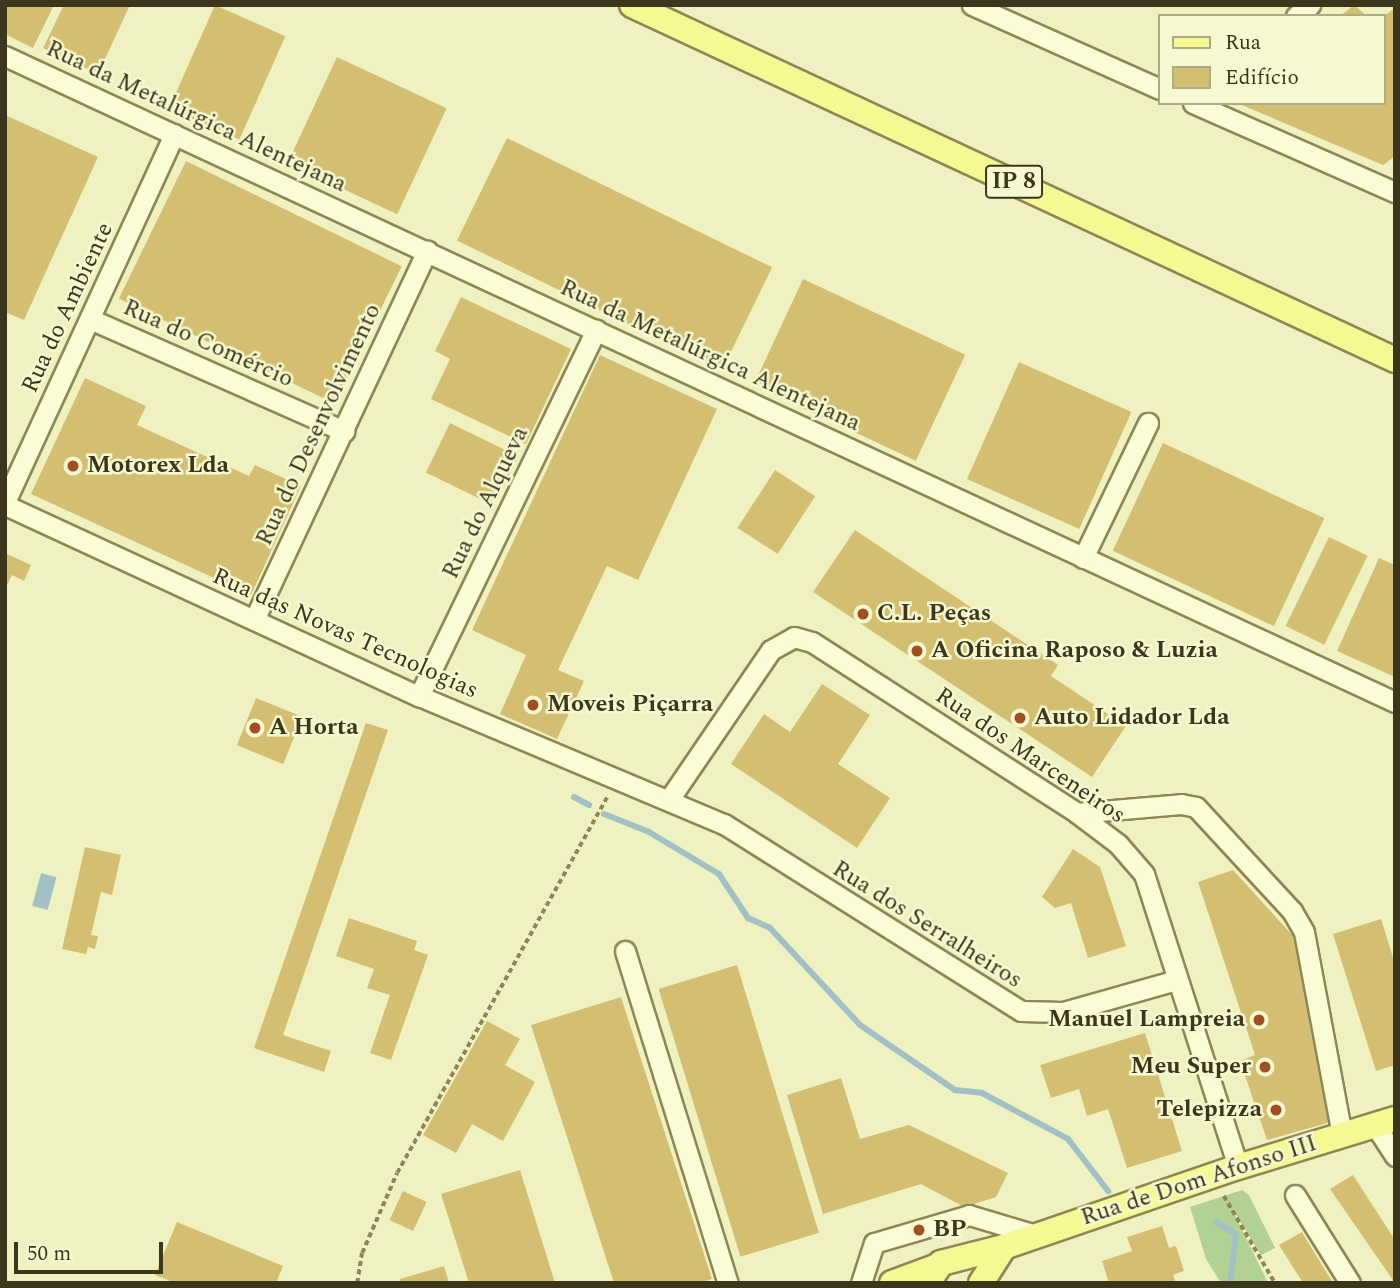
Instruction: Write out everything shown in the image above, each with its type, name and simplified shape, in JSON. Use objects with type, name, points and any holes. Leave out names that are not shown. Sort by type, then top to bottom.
[{"type":"main road","name":"IP 8","points":[[632,5],[1395,360]]},
{"type":"main road","name":"Rua de Dom Afonso III","points":[[892,1283],[939,1270],[1036,1234],[1238,1167],[1385,1122]]},
{"type":"main road","points":[[939,1270],[969,1265],[980,1283],[1004,1247]]},
{"type":"street","points":[[972,5],[1158,88]]},
{"type":"street","name":"Rua da Metalúrgica Alentejana","points":[[5,56],[1395,702]]},
{"type":"street","points":[[1198,105],[1395,192]]},
{"type":"street","name":"Rua do Ambiente","points":[[5,503],[174,134]]},
{"type":"street","name":"Rua do Desenvolvimento","points":[[254,620],[427,250]]},
{"type":"street","name":"Rua do Comércio","points":[[90,319],[344,431]]},
{"type":"street","name":"Rua do Alqueva","points":[[419,696],[596,330]]},
{"type":"street","points":[[1083,558],[1148,423]]},
{"type":"street","name":"Rua das Novas Tecnologias","points":[[5,503],[419,696],[616,780],[670,798]]},
{"type":"street","name":"Rua dos Marceneiros","points":[[670,798],[771,650],[794,637],[812,642],[1077,813],[1118,844],[1144,874],[1238,1167]]},
{"type":"street","name":"Rua dos Serralheiros","points":[[670,798],[724,824],[1021,1011],[1063,1013],[1176,980]]},
{"type":"street","points":[[1077,813],[1181,804],[1196,807],[1292,911],[1304,932],[1342,1135]]},
{"type":"street","points":[[625,951],[729,1283]]},
{"type":"street","points":[[1385,1122],[1395,1156]]},
{"type":"street","points":[[1295,1195],[1350,1283]]},
{"type":"street","points":[[861,1283],[874,1243],[969,1215],[1036,1234]]},
{"type":"path","points":[[357,1283],[362,1253],[397,1173],[616,780]]},
{"type":"path","points":[[1219,1186],[1275,1283]]},
{"type":"green space","points":[[1242,1190],[1249,1195],[1275,1248],[1261,1255],[1231,1207],[1268,1283],[1221,1283],[1206,1259],[1190,1207]]},
{"type":"water","points":[[41,873],[56,877],[48,910],[32,906]]},
{"type":"building","points":[[5,5],[54,5],[33,48],[5,34]]},
{"type":"building","points":[[64,5],[130,5],[98,74],[43,48]]},
{"type":"building","points":[[215,5],[285,36],[239,140],[169,108]]},
{"type":"building","points":[[1354,5],[1365,14],[1343,14]]},
{"type":"building","points":[[1395,8],[1395,156],[1383,165],[1242,105],[1386,105],[1386,15]]},
{"type":"building","points":[[337,57],[447,108],[397,214],[288,163]]},
{"type":"building","points":[[5,115],[98,157],[24,320],[5,312]]},
{"type":"building","points":[[507,138],[772,267],[722,370],[457,240]]},
{"type":"building","points":[[186,161],[402,266],[335,404],[119,299]]},
{"type":"building","points":[[803,279],[965,355],[916,461],[754,385]]},
{"type":"building","points":[[461,297],[571,349],[526,444],[431,399],[450,359],[435,351]]},
{"type":"building","points":[[600,355],[717,409],[638,580],[607,566],[558,670],[584,681],[557,739],[500,714],[526,655],[472,630]]},
{"type":"building","points":[[1019,362],[1131,412],[1079,529],[967,479]]},
{"type":"building","points":[[85,378],[146,406],[137,425],[249,476],[255,465],[301,486],[251,595],[31,494]]},
{"type":"building","points":[[450,423],[518,456],[494,506],[426,472]]},
{"type":"building","points":[[1163,443],[1324,518],[1274,626],[1113,551]]},
{"type":"building","points":[[775,470],[815,496],[778,554],[737,528]]},
{"type":"building","points":[[855,530],[1058,665],[1051,676],[1126,726],[1092,777],[813,592]]},
{"type":"building","points":[[1329,537],[1368,556],[1324,645],[1286,626]]},
{"type":"building","points":[[5,553],[31,565],[24,581],[12,575],[5,589]]},
{"type":"building","points":[[1379,558],[1395,565],[1395,677],[1337,651]]},
{"type":"building","points":[[822,684],[870,715],[838,764],[890,798],[857,848],[731,764],[764,714],[790,732]]},
{"type":"building","points":[[256,698],[302,717],[283,764],[237,745]]},
{"type":"building","points":[[366,723],[388,730],[283,1035],[331,1051],[324,1072],[254,1048]]},
{"type":"building","points":[[85,847],[121,855],[112,895],[101,892],[91,935],[98,936],[95,949],[88,947],[86,954],[62,949]]},
{"type":"building","points":[[1073,849],[1100,867],[1126,946],[1088,958],[1071,903],[1055,908],[1042,897]]},
{"type":"building","points":[[1233,870],[1294,937],[1331,1122],[1267,1140],[1240,1061],[1255,1055],[1198,882]]},
{"type":"building","points":[[349,918],[417,941],[414,950],[428,955],[391,1060],[370,1053],[390,995],[367,988],[374,969],[336,956]]},
{"type":"building","points":[[1381,919],[1395,964],[1395,1065],[1376,1071],[1333,934]]},
{"type":"building","points":[[737,965],[819,1233],[740,1257],[659,989]]},
{"type":"building","points":[[621,997],[712,1279],[700,1283],[614,1283],[531,1025]]},
{"type":"building","points":[[487,1021],[520,1039],[505,1065],[535,1082],[503,1141],[472,1124],[456,1153],[423,1135]]},
{"type":"building","points":[[1145,1033],[1182,1151],[1127,1168],[1108,1109],[1087,1116],[1079,1089],[1051,1098],[1040,1065]]},
{"type":"building","points":[[841,1078],[860,1139],[909,1125],[1008,1173],[996,1197],[964,1207],[921,1184],[823,1214],[787,1095]]},
{"type":"building","points":[[520,1170],[555,1283],[469,1283],[441,1194]]},
{"type":"building","points":[[1353,1175],[1395,1240],[1395,1283],[1330,1189]]},
{"type":"building","points":[[403,1191],[427,1202],[413,1231],[389,1220]]},
{"type":"building","points":[[177,1222],[283,1266],[276,1283],[175,1283],[155,1275]]},
{"type":"building","points":[[1162,1226],[1169,1248],[1176,1246],[1184,1271],[1173,1275],[1176,1283],[1109,1283],[1102,1261],[1132,1251],[1127,1237]]},
{"type":"building","points":[[1302,1232],[1333,1283],[1303,1283],[1279,1245]]},
{"type":"building","points":[[444,1266],[449,1283],[401,1283],[400,1279]]},
{"type":"waterway","points":[[574,797],[589,805]]},
{"type":"waterway","points":[[604,814],[649,832],[719,874],[748,918],[770,928],[860,1025],[955,1090],[982,1093],[1068,1139],[1108,1191]]},
{"type":"waterway","points":[[1217,1222],[1236,1235],[1230,1283]]},
{"type":"place","name":"Motorex Lda","points":[[73,466]]},
{"type":"place","name":"C.L. Peças","points":[[863,614]]},
{"type":"place","name":"A Oficina Raposo & Luzia","points":[[917,651]]},
{"type":"place","name":"Moveis Piçarra","points":[[533,705]]},
{"type":"place","name":"Auto Lidador Lda","points":[[1020,718]]},
{"type":"place","name":"A Horta","points":[[255,728]]},
{"type":"place","name":"Manuel Lampreia","points":[[1259,1020]]},
{"type":"place","name":"Meu Super","points":[[1265,1067]]},
{"type":"place","name":"Telepizza","points":[[1276,1110]]},
{"type":"place","name":"BP","points":[[919,1230]]}]
